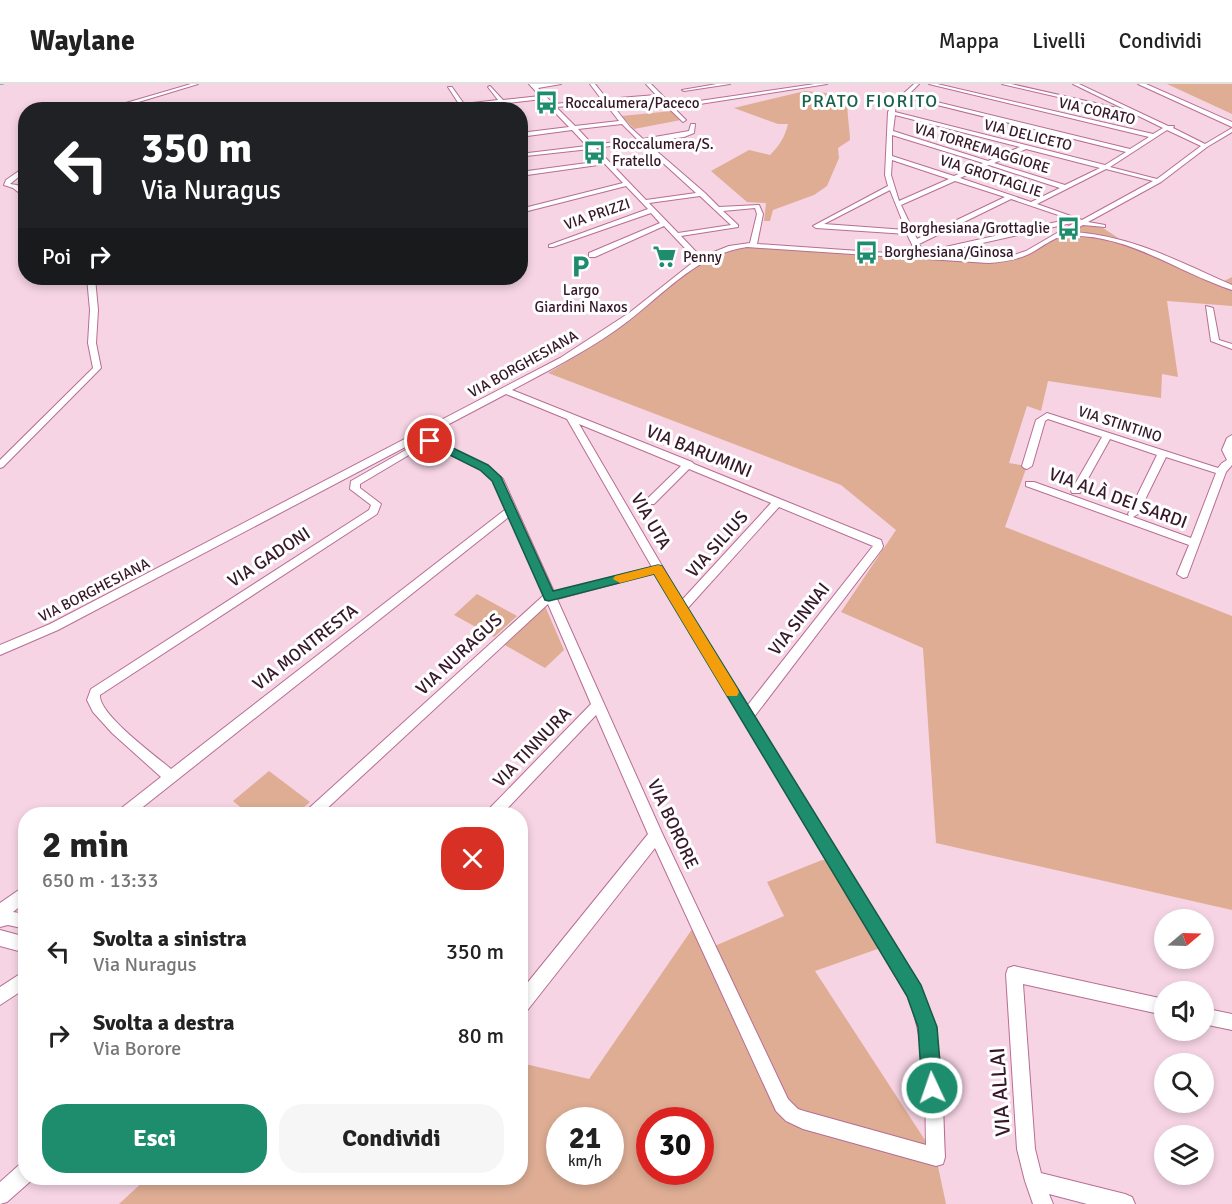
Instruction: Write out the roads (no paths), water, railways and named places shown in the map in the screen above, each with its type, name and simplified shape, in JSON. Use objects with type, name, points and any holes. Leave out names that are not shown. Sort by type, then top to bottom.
[{"type":"main road","points":[[1141,84],[1232,128]]},
{"type":"street","points":[[132,102],[196,84]]},
{"type":"street","points":[[532,85],[559,84]]},
{"type":"street","points":[[592,84],[623,122],[736,226],[676,235]]},
{"type":"street","points":[[648,84],[683,120]]},
{"type":"street","points":[[684,90],[728,84]]},
{"type":"street","points":[[783,84],[799,92]]},
{"type":"street","points":[[670,107],[825,84]]},
{"type":"street","points":[[917,84],[895,102],[891,112],[888,175],[897,204],[921,256],[1079,223],[1103,226],[1126,243]]},
{"type":"street","name":"VIA CORATO","points":[[931,84],[1153,136]]},
{"type":"street","points":[[1004,84],[1133,112],[1140,111]]},
{"type":"street","points":[[1075,84],[1169,127]]},
{"type":"street","points":[[1083,84],[1202,144]]},
{"type":"street","points":[[532,85],[701,261]]},
{"type":"street","points":[[490,87],[501,102]]},
{"type":"street","points":[[450,88],[460,102]]},
{"type":"street","points":[[1043,99],[1061,89]]},
{"type":"street","points":[[552,106],[659,96]]},
{"type":"street","points":[[902,96],[1130,151]]},
{"type":"street","points":[[493,102],[543,97]]},
{"type":"street","points":[[1018,111],[1035,103]]},
{"type":"street","name":"VIA DELICETO","points":[[891,112],[1159,181]]},
{"type":"street","points":[[992,124],[1010,115]]},
{"type":"street","points":[[528,134],[623,122]]},
{"type":"street","points":[[528,154],[684,135],[692,132],[693,125]]},
{"type":"street","points":[[1032,204],[1106,167],[1169,127]]},
{"type":"street","name":"VIA BORGHESIANA","points":[[0,650],[54,627],[511,392],[598,339],[701,261],[729,248],[753,245],[1000,261],[1025,254],[1159,181],[1202,144],[1232,128]]},
{"type":"street","points":[[973,133],[983,129]]},
{"type":"street","name":"VIA TORREMAGGIORE","points":[[890,132],[1067,188]]},
{"type":"street","points":[[897,204],[1025,147]]},
{"type":"street","name":"VIA GROTTAGLIE","points":[[889,157],[1032,204],[1079,223]]},
{"type":"street","points":[[528,173],[606,162]]},
{"type":"street","points":[[18,174],[7,185],[18,189]]},
{"type":"street","points":[[528,209],[627,183]]},
{"type":"street","points":[[891,187],[816,225],[909,232]]},
{"type":"street","points":[[645,202],[703,194]]},
{"type":"street","points":[[915,243],[1011,197]]},
{"type":"street","points":[[718,209],[757,206],[760,214],[753,245]]},
{"type":"street","name":"VIA PRIZZI","points":[[551,246],[652,210]]},
{"type":"street","points":[[1100,214],[1103,226]]},
{"type":"street","points":[[592,255],[665,223]]},
{"type":"street","points":[[1079,223],[1088,233]]},
{"type":"street","points":[[1063,234],[1088,233],[1126,243],[1232,288]]},
{"type":"street","points":[[0,465],[97,369],[92,343],[94,310],[92,285]]},
{"type":"street","points":[[1209,308],[1215,341],[1232,347]]},
{"type":"street","name":"VIA BARUMINI","points":[[511,392],[877,543]]},
{"type":"street","name":"VIA GADONI","points":[[171,777],[108,720],[94,704],[95,692],[373,512],[376,504],[355,489],[355,483],[511,392]]},
{"type":"street","name":"VIA UTA","points":[[570,416],[681,608],[921,1005],[929,1042],[936,1157]]},
{"type":"street","name":"VIA STINTINO","points":[[1027,466],[1044,417],[1054,417],[1221,472]]},
{"type":"street","points":[[1076,491],[1108,435]]},
{"type":"street","points":[[1183,574],[1221,472],[1225,465],[1232,461],[1227,450],[1232,438]]},
{"type":"street","name":"VIA BORORE","points":[[430,441],[491,472],[499,482],[657,835],[778,1098],[786,1110],[802,1120],[936,1157]]},
{"type":"street","points":[[1133,514],[1163,453]]},
{"type":"street","points":[[650,502],[689,464]]},
{"type":"street","name":"VIA ALÀ DEI SARDI","points":[[1030,484],[1195,543]]},
{"type":"street","name":"VIA SILIUS","points":[[681,608],[778,502]]},
{"type":"street","name":"VIA MONTRESTA","points":[[133,807],[511,510]]},
{"type":"street","name":"VIA SINNAI","points":[[747,716],[878,546],[877,543]]},
{"type":"street","name":"VIA NURAGUS","points":[[320,807],[549,597],[658,569]]},
{"type":"street","name":"VIA TINNURA","points":[[500,807],[598,705]]},
{"type":"street","points":[[528,996],[657,835]]},
{"type":"street","points":[[0,912],[18,898]]},
{"type":"street","points":[[0,920],[8,918],[18,920]]},
{"type":"street","points":[[0,938],[18,943]]},
{"type":"street","name":"VIA ALLAI","points":[[1043,1204],[1034,1181],[1026,1149],[1014,974],[1154,1005]]},
{"type":"street","points":[[0,997],[18,984]]},
{"type":"street","points":[[1214,1018],[1232,1022]]},
{"type":"street","points":[[0,1195],[18,1179]]},
{"type":"street","points":[[1034,1181],[1125,1204]]},
{"type":"place","name":"Roccalumera/Paceco","points":[[547,103]]},
{"type":"place","name":"Roccalumera/S. Fratello","points":[[594,153]]},
{"type":"place","name":"Borghesiana/Grottaglie","points":[[1068,228]]},
{"type":"place","name":"Borghesiana/Ginosa","points":[[866,252]]},
{"type":"place","name":"Penny","points":[[665,257]]},
{"type":"place","name":"Largo Giardini Naxos","points":[[581,266]]},
{"type":"district","name":"PRATO FIORITO","points":[[870,101]]}]
